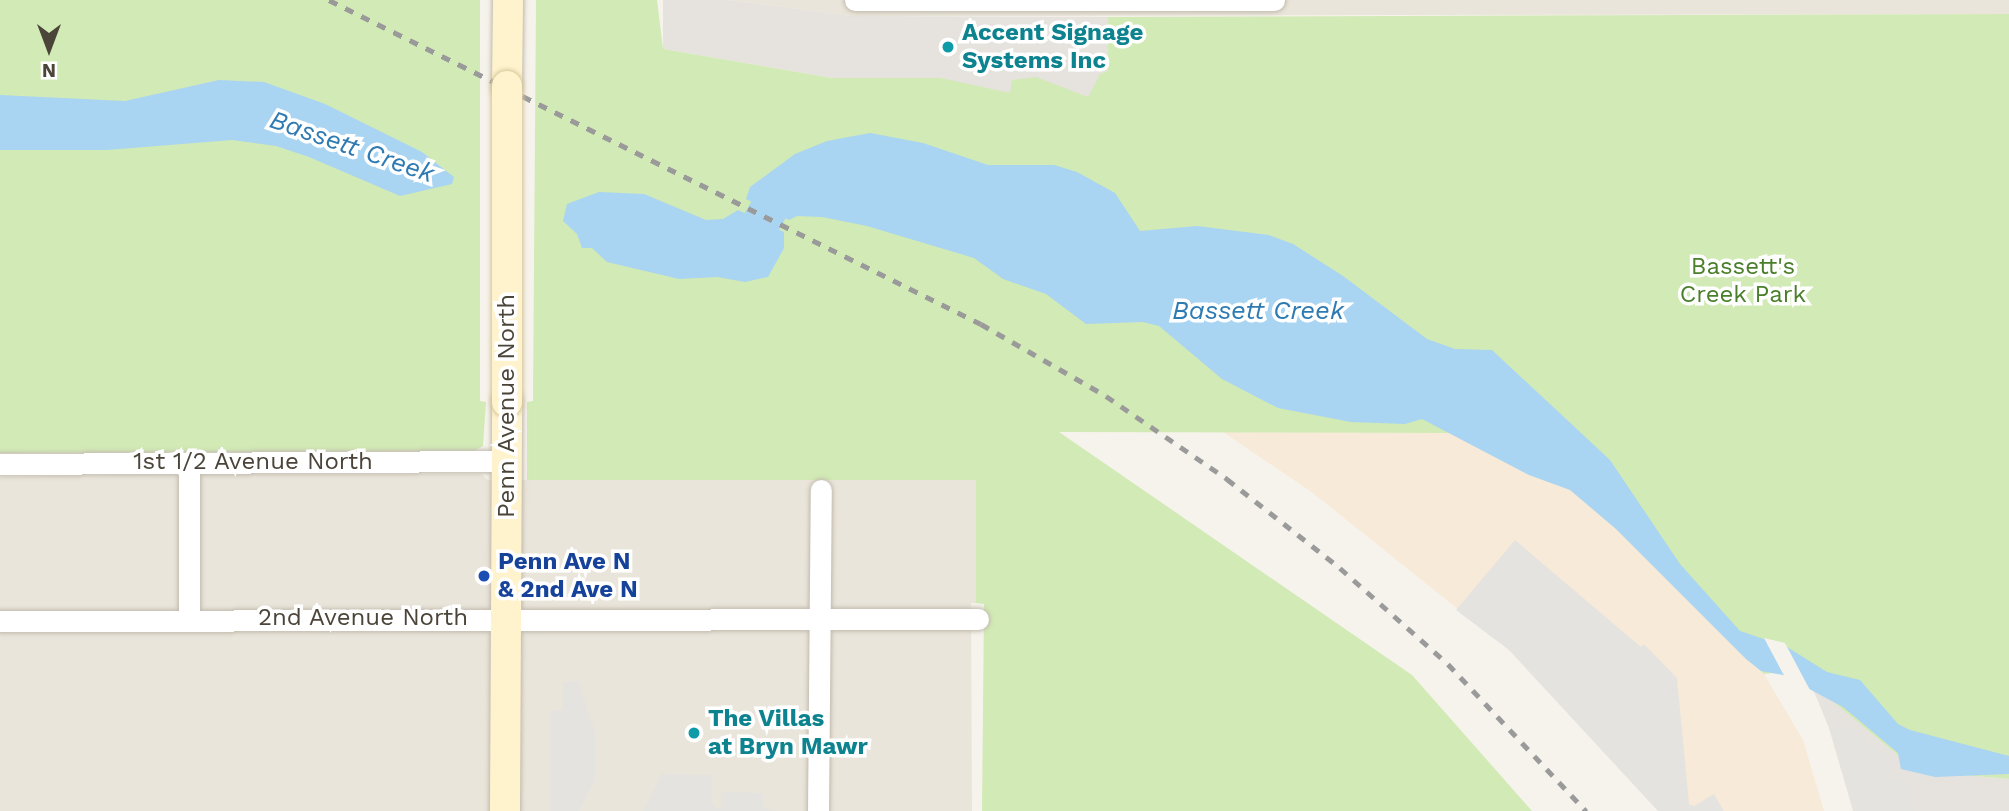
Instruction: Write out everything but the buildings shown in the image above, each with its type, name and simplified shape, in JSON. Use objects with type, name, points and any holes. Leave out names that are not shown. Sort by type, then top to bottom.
[{"type":"main road","name":"Penn Avenue North","points":[[505,811],[508,0]]},
{"type":"street","points":[[855,0],[1274,0]]},
{"type":"street","name":"1st 1/2 Avenue North","points":[[0,464],[506,461]]},
{"type":"street","points":[[189,462],[189,619]]},
{"type":"street","points":[[818,811],[821,490]]},
{"type":"street","name":"2nd Avenue North","points":[[0,621],[506,617],[978,619]]},
{"type":"shaded area","points":[[663,0],[729,0],[851,16],[1108,17],[1108,126],[941,78],[832,78],[663,49]]},
{"type":"shaded area","points":[[729,0],[2009,0],[2009,14],[851,16]]},
{"type":"shaded area","points":[[1223,432],[1465,433],[1559,472],[1764,674],[1803,740],[1824,811],[1658,811],[1509,650],[1313,493]]},
{"type":"shaded area","points":[[481,474],[488,480],[977,480],[976,603],[971,603],[972,811],[0,811],[0,477]]},
{"type":"shaded area","points":[[1515,540],[1641,647],[1644,644],[1677,678],[1689,804],[1694,806],[1714,794],[1724,811],[1658,811],[1509,650],[1456,610]]},
{"type":"shaded area","points":[[578,681],[595,732],[595,779],[579,811],[550,811],[550,711],[563,710],[563,682]]},
{"type":"shaded area","points":[[1810,682],[1917,771],[2009,779],[2009,811],[1853,811],[1829,728]]},
{"type":"shaded area","points":[[1842,725],[1891,760],[1890,780],[1907,780],[1911,808],[1916,811],[1856,811],[1829,728]]},
{"type":"shaded area","points":[[661,774],[712,775],[712,802],[717,809],[722,807],[721,792],[763,793],[763,808],[779,811],[643,811]]},
{"type":"green space","points":[[0,0],[480,0],[480,401],[486,402],[483,446],[474,451],[0,453]]},
{"type":"green space","name":"Bassett's Creek Park","points":[[536,0],[657,0],[663,49],[832,78],[941,78],[1010,93],[1012,80],[1036,77],[1088,97],[1100,74],[1108,71],[1108,17],[2009,14],[2009,779],[1917,771],[1795,670],[1764,674],[1559,473],[1465,433],[1059,432],[1412,675],[1532,811],[982,811],[984,604],[976,603],[976,480],[527,480],[527,402],[533,401]]},
{"type":"water","points":[[219,80],[264,82],[325,104],[422,152],[454,177],[452,184],[400,196],[309,157],[276,146],[232,140],[107,150],[0,150],[0,95],[125,101]]},
{"type":"water","name":"Bassett Creek","points":[[870,133],[923,143],[988,165],[1054,165],[1077,172],[1115,193],[1140,231],[1197,226],[1269,235],[1293,244],[1343,276],[1427,339],[1455,349],[1492,350],[1610,460],[1680,564],[1740,631],[1787,647],[1827,672],[1860,680],[1898,724],[1910,730],[2009,756],[2009,774],[1935,777],[1901,769],[1898,753],[1843,707],[1783,675],[1761,671],[1746,659],[1616,529],[1570,490],[1529,475],[1422,419],[1405,424],[1351,422],[1278,408],[1222,379],[1159,326],[1143,322],[1086,324],[1046,294],[1003,279],[974,258],[867,226],[822,217],[797,216],[789,220],[746,199],[750,187],[795,154],[827,141]]},
{"type":"water","points":[[599,192],[644,194],[706,220],[723,219],[738,210],[784,232],[784,248],[768,277],[745,282],[717,277],[679,279],[607,262],[592,248],[582,248],[577,234],[563,221],[567,204]]},
{"type":"pier","points":[[1764,638],[1785,643],[1811,692],[1787,681]]},
{"type":"waterway","name":"Bassett Creek","points":[[718,249],[755,233],[777,195],[810,184]]},
{"type":"railway","points":[[329,0],[981,324],[1106,396],[1227,479],[1340,568],[1448,664],[1586,811]]},
{"type":"place","name":"Accent Signage Systems Inc","points":[[948,47]]},
{"type":"place","name":"Penn Ave N & 2nd Ave N","points":[[484,576]]},
{"type":"place","name":"The Villas at Bryn Mawr","points":[[694,733]]}]
